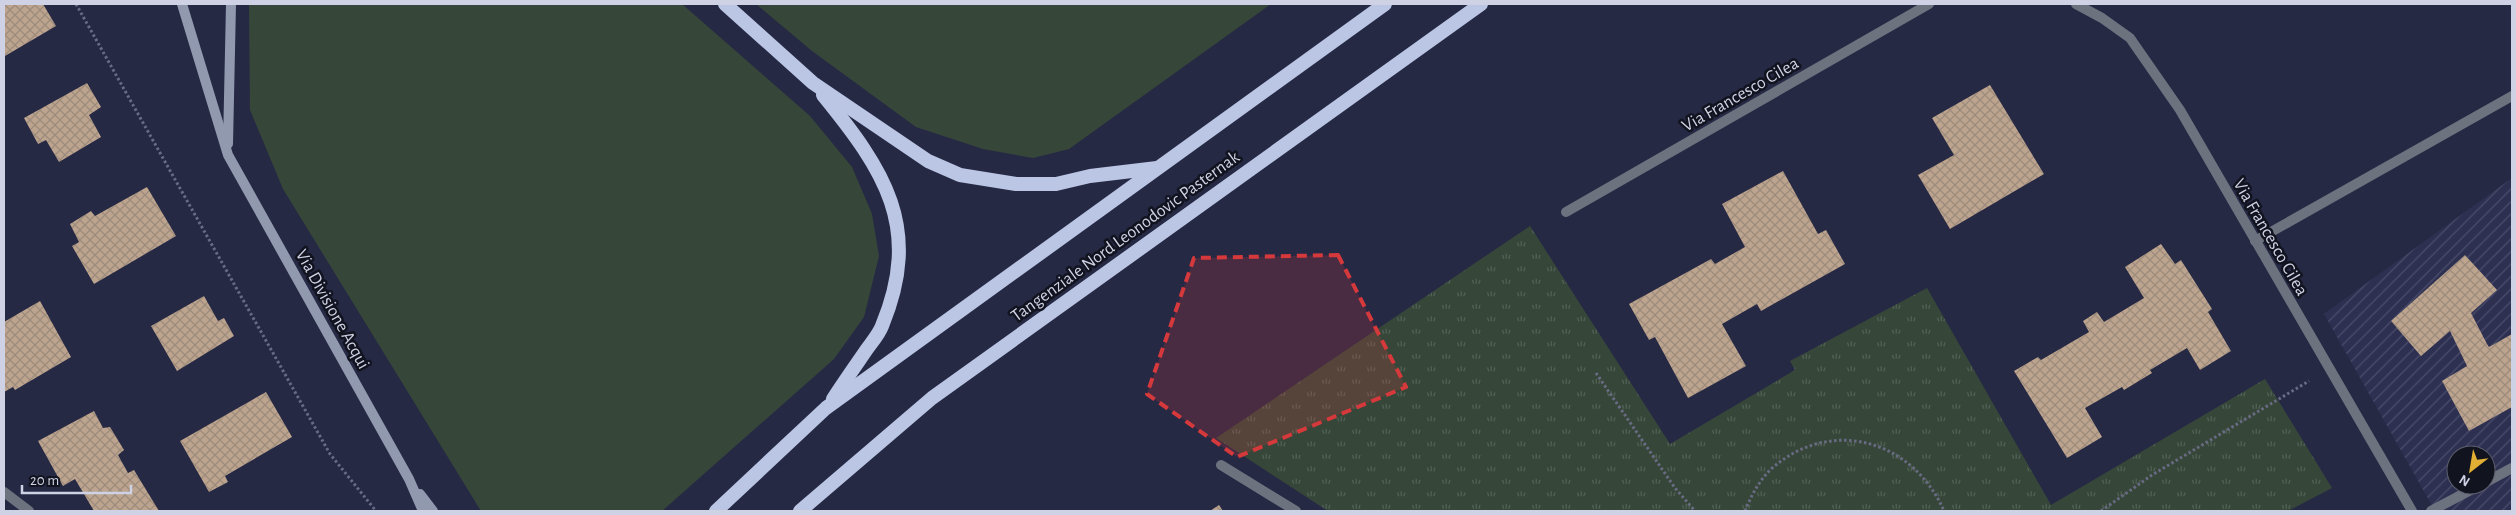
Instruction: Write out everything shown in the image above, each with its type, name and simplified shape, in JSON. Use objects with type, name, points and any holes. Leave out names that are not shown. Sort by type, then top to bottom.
[{"type":"highway","points":[[725,4],[813,83],[928,161],[960,175],[1016,184],[1056,184],[1090,176],[1158,168]]},
{"type":"highway","name":"Tangenziale Nord Leonodovic Pasternak","points":[[716,511],[826,408],[1385,4]]},
{"type":"highway","name":"Tangenziale Nord Leonodovic Pasternak","points":[[800,511],[932,398],[1481,4]]},
{"type":"highway","points":[[813,83],[856,136],[886,184],[896,216],[900,244],[896,280],[882,328],[826,408]]},
{"type":"main road","name":"Via Divisione Acqui","points":[[182,4],[228,155],[410,479],[433,511]]},
{"type":"main road","points":[[228,155],[230,4]]},
{"type":"main road","name":"Via Divisione Acqui","points":[[410,479],[423,511]]},
{"type":"street","name":"Via Francesco Cilea","points":[[1566,212],[1929,4]]},
{"type":"street","name":"Via Francesco Cilea","points":[[2076,4],[2102,18],[2130,38],[2180,110],[2412,511]]},
{"type":"street","points":[[2255,242],[2512,96]]},
{"type":"street","points":[[1221,464],[1296,511]]},
{"type":"street","points":[[2496,477],[2512,468]]},
{"type":"street","points":[[4,492],[29,511]]},
{"type":"street","points":[[2431,511],[2461,495]]},
{"type":"path","points":[[76,4],[330,454],[376,511]]},
{"type":"path","points":[[2101,511],[2152,475],[2329,369]]},
{"type":"path","points":[[1596,374],[1675,488],[1695,511]]},
{"type":"path","points":[[1744,511],[1754,490],[1770,470],[1790,455],[1813,445],[1837,440],[1862,442],[1885,448],[1906,460],[1923,476],[1937,496],[1944,511]]},
{"type":"highlighted area","points":[[1338,255],[1406,387],[1237,457],[1147,394],[1194,258]]},
{"type":"shaded area","points":[[2512,178],[2512,511],[2435,511],[2324,314]]},
{"type":"green space","points":[[249,4],[682,4],[810,116],[852,167],[872,214],[879,256],[864,317],[834,359],[662,511],[481,511],[283,189],[250,110]]},
{"type":"green space","points":[[756,4],[1271,4],[1069,149],[1033,158],[983,149],[916,127],[812,51]]},
{"type":"green space","points":[[1530,226],[1670,444],[1795,370],[1790,361],[1927,288],[2051,505],[2265,379],[2332,488],[2288,511],[1328,511],[1216,438]]},
{"type":"building","points":[[4,4],[43,4],[56,26],[5,56]]},
{"type":"building","points":[[87,83],[101,107],[89,115],[101,137],[59,162],[46,140],[38,144],[24,118]]},
{"type":"building","points":[[1990,85],[2044,174],[1950,229],[1918,175],[1954,155],[1932,118]]},
{"type":"building","points":[[1783,171],[1818,234],[1826,230],[1845,264],[1761,311],[1757,304],[1722,324],[1746,366],[1688,398],[1655,337],[1649,340],[1629,304],[1711,259],[1715,264],[1745,247],[1722,204]]},
{"type":"building","points":[[147,187],[176,236],[94,284],[72,246],[79,242],[70,224],[91,211],[95,216]]},
{"type":"building","points":[[2161,244],[2175,264],[2181,260],[2212,309],[2208,312],[2231,351],[2200,370],[2187,348],[2150,370],[2152,373],[2124,390],[2122,387],[2085,408],[2102,437],[2067,458],[2014,371],[2038,357],[2041,360],[2089,332],[2083,321],[2097,312],[2104,322],[2144,298],[2125,267]]},
{"type":"building","points":[[2465,255],[2497,290],[2471,313],[2487,344],[2489,347],[2512,334],[2512,407],[2469,431],[2442,381],[2467,366],[2450,331],[2421,356],[2391,321]]},
{"type":"building","points":[[204,296],[218,321],[224,318],[234,336],[177,371],[151,326]]},
{"type":"building","points":[[40,301],[71,357],[15,390],[13,387],[4,392],[4,322]]},
{"type":"building","points":[[266,392],[292,437],[225,476],[228,482],[209,492],[180,441]]},
{"type":"building","points":[[94,411],[103,428],[110,427],[124,450],[118,455],[128,473],[134,470],[159,511],[94,511],[75,479],[63,486],[38,441]]},
{"type":"building","points":[[1219,505],[1223,511],[1210,511]]}]
